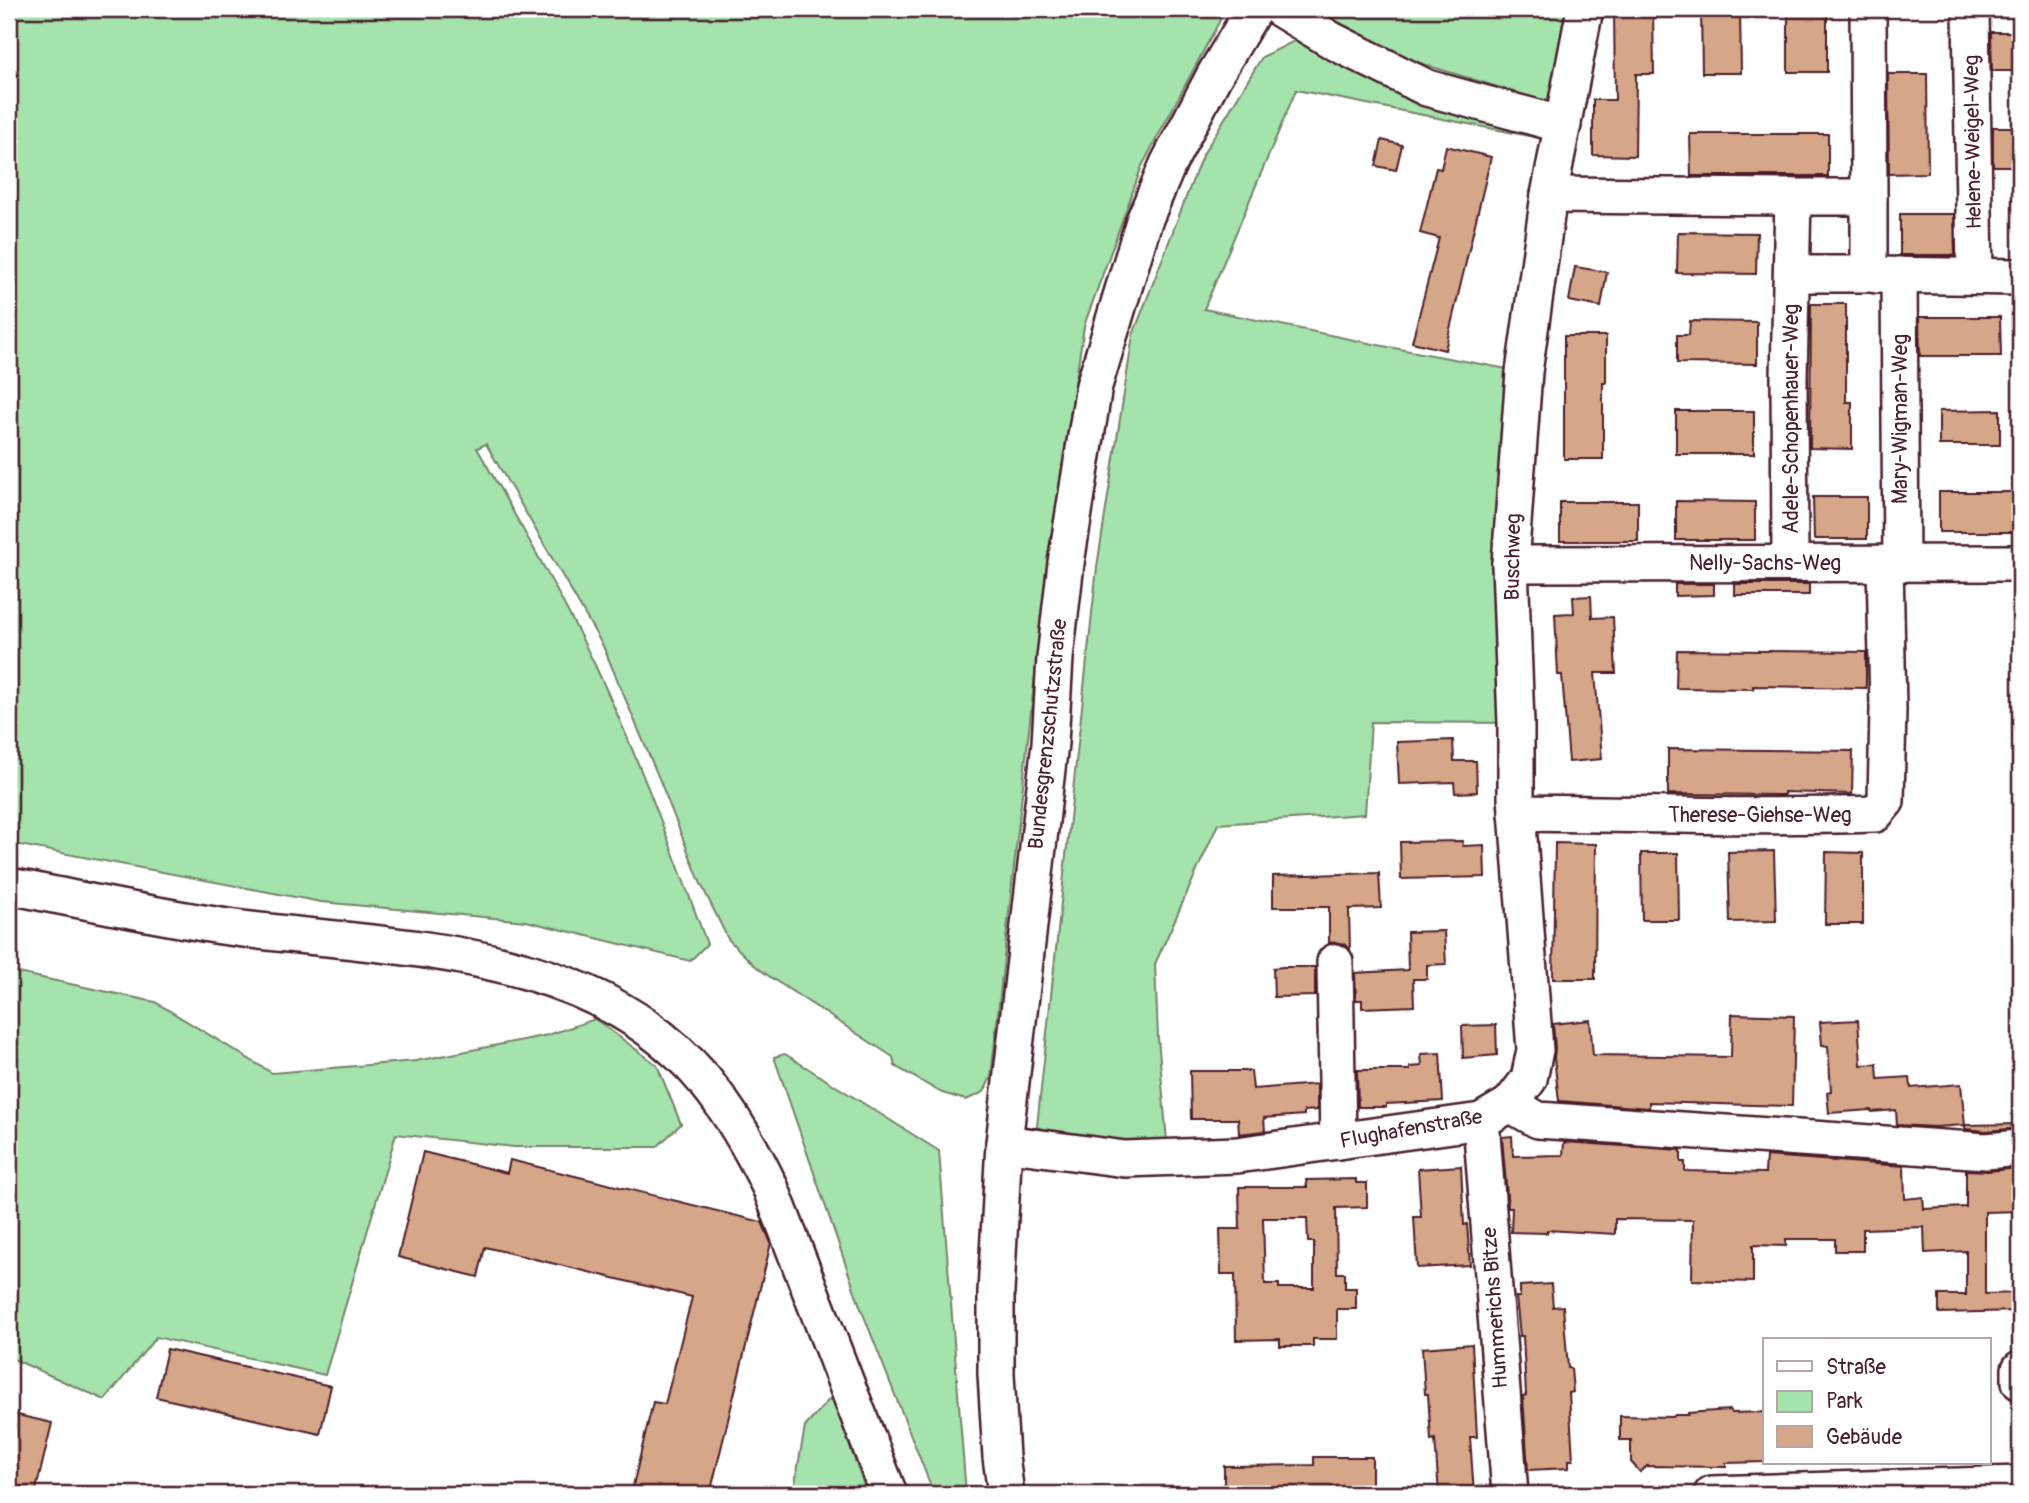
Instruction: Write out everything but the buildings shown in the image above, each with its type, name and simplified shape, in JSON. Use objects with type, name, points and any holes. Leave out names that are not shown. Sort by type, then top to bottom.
[{"type":"street","name":"Bundesgrenzschutzstraße","points":[[1006,1494],[996,1374],[996,1292],[1004,1143],[1050,743],[1055,658],[1064,577],[1094,386],[1144,221],[1168,164],[1214,76],[1254,9]]},
{"type":"street","points":[[1280,9],[1334,41],[1427,88],[1563,125]]},
{"type":"street","name":"Buschweg","points":[[1496,1112],[1529,1079],[1535,1050],[1517,813],[1510,564],[1524,372],[1549,195],[1585,9]]},
{"type":"street","points":[[1868,9],[1870,197],[1884,275],[2020,277]]},
{"type":"street","name":"Helene-Weigel-Weg","points":[[1972,9],[1975,276]]},
{"type":"street","points":[[1549,195],[1870,197]]},
{"type":"street","name":"Adele-Schopenhauer-Weg","points":[[1790,563],[1789,377],[1793,197]]},
{"type":"street","name":"Adele-Schopenhauer-Weg","points":[[1793,274],[1884,275]]},
{"type":"street","name":"Mary-Wigman-Weg","points":[[1884,275],[1893,563]]},
{"type":"street","name":"Therese-Giehse-Weg","points":[[1517,813],[1664,816],[1875,814],[1886,801],[1893,563]]},
{"type":"street","name":"Nelly-Sachs-Weg","points":[[1510,564],[2020,563]]},
{"type":"street","points":[[9,886],[228,927],[375,943],[512,966],[556,980],[634,1018],[677,1052],[704,1079],[732,1117],[756,1157],[777,1202],[890,1494]]},
{"type":"street","points":[[1335,962],[1338,1141]]},
{"type":"street","name":"Flughafenstraße","points":[[1004,1143],[1125,1159],[1237,1155],[1338,1141],[1496,1112],[1538,1120],[1986,1152],[2020,1148]]},
{"type":"street","name":"Hummerichs Bitze","points":[[1496,1112],[1510,1494]]},
{"type":"street","points":[[2020,1369],[2020,1382]]},
{"type":"street","points":[[1713,1494],[2020,1483],[2020,1490]]},
{"type":"green space","points":[[9,9],[1226,9],[1142,166],[1084,326],[1047,565],[991,1077],[984,1092],[966,1100],[942,1093],[895,1066],[893,1057],[770,977],[728,939],[701,884],[603,646],[486,444],[477,448],[594,663],[654,802],[707,944],[690,961],[526,921],[321,902],[9,843]]},
{"type":"green space","points":[[1317,9],[1572,9],[1547,102],[1413,61]]},
{"type":"green space","points":[[1294,41],[1427,88],[1559,142],[1296,90],[1204,309],[1524,372],[1516,723],[1371,722],[1365,814],[1218,824],[1155,964],[1167,1141],[1048,1143],[1037,1126],[1097,567],[1133,335],[1202,156],[1262,57]]},
{"type":"green space","points":[[9,971],[155,1002],[272,1073],[416,1061],[548,1035],[595,1019],[657,1065],[681,1124],[657,1147],[514,1147],[396,1134],[325,1375],[156,1337],[105,1400],[9,1357]]},
{"type":"green space","points":[[785,1054],[939,1151],[966,1494],[934,1494],[860,1306],[774,1057]]},
{"type":"green space","points":[[832,1396],[867,1494],[793,1494],[805,1427]]}]
